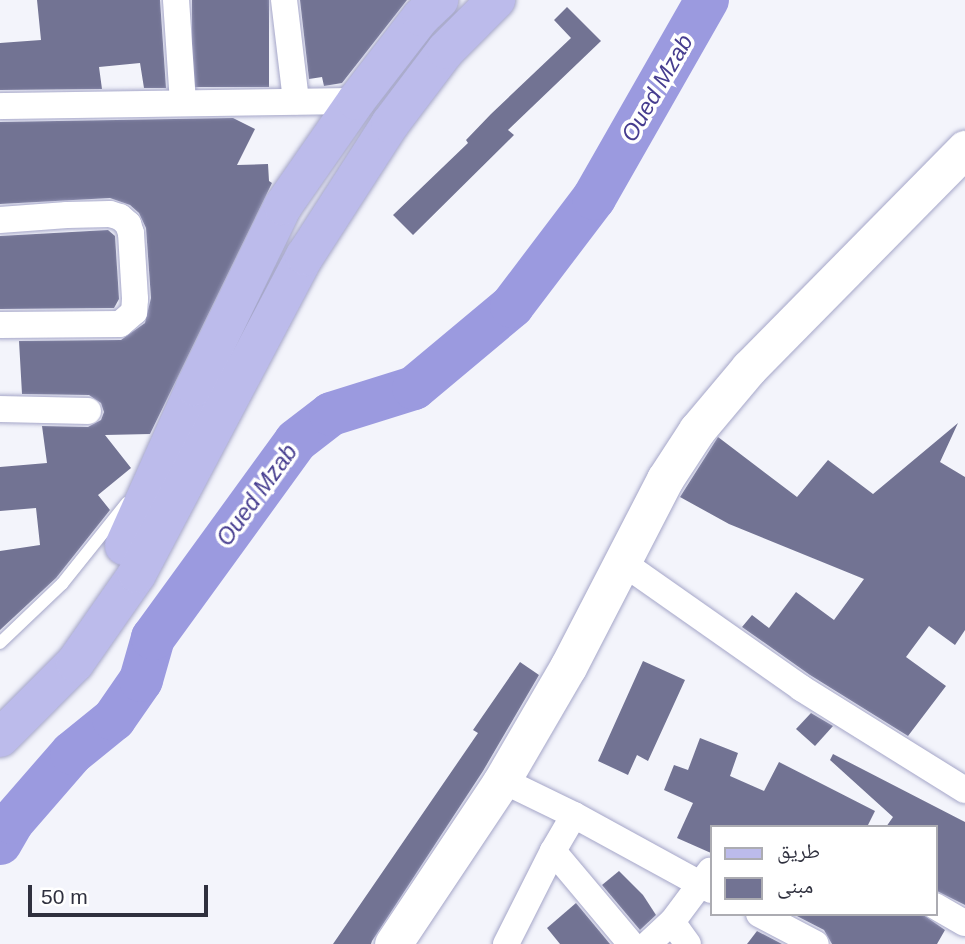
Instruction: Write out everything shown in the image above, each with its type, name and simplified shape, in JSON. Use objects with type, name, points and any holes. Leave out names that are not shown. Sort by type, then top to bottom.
[{"type":"main road","points":[[0,711],[72,628],[130,537],[195,387],[283,206],[355,102],[421,18],[439,0]]},
{"type":"main road","points":[[0,738],[75,663],[137,574],[304,256],[390,124],[446,50],[496,0]]},
{"type":"main road","points":[[393,944],[502,780],[568,667],[665,479],[697,430],[749,368],[965,149]]},
{"type":"street","points":[[176,0],[183,102]]},
{"type":"street","points":[[284,0],[296,101]]},
{"type":"street","points":[[0,106],[355,102]]},
{"type":"street","points":[[0,210],[0,221],[67,215],[120,217],[128,224],[131,233],[135,299],[134,312],[120,324],[0,326]]},
{"type":"street","points":[[1,404],[88,411]]},
{"type":"street","points":[[622,562],[801,688],[965,790]]},
{"type":"street","points":[[502,780],[708,881],[672,922],[648,944]]},
{"type":"street","points":[[506,944],[575,815]]},
{"type":"street","points":[[554,851],[631,944]]},
{"type":"street","points":[[937,907],[965,923]]},
{"type":"street","points":[[763,916],[816,944]]},
{"type":"street","points":[[672,922],[688,944]]},
{"type":"lane","points":[[0,643],[62,584],[166,453]]},
{"type":"building","points":[[37,0],[160,0],[166,88],[144,88],[140,63],[99,67],[102,89],[0,90],[0,43],[41,40]]},
{"type":"building","points":[[192,0],[269,0],[269,87],[192,87]]},
{"type":"building","points":[[300,0],[407,0],[342,83],[324,86],[322,77],[309,79]]},
{"type":"building","points":[[567,7],[601,41],[508,130],[514,135],[413,235],[393,215],[468,143],[466,140],[491,114],[571,38],[554,20]]},
{"type":"building","points":[[233,118],[255,129],[237,165],[268,164],[269,181],[272,183],[150,434],[105,435],[131,468],[98,495],[110,510],[56,578],[0,630],[0,551],[40,545],[36,508],[0,511],[0,467],[47,463],[42,426],[88,427],[101,420],[104,412],[101,403],[89,395],[22,394],[19,341],[121,340],[145,323],[151,298],[146,228],[139,213],[130,205],[110,198],[0,204],[0,122]]},
{"type":"building","points":[[108,230],[115,236],[119,299],[114,308],[0,309],[0,236]]},
{"type":"building","points":[[958,423],[940,462],[965,477],[965,630],[955,645],[929,626],[906,657],[946,686],[908,736],[810,675],[742,627],[752,615],[769,628],[796,592],[834,620],[864,579],[729,524],[680,497],[718,437],[797,497],[828,460],[873,494]]},
{"type":"building","points":[[643,661],[685,680],[648,761],[637,755],[628,775],[598,761]]},
{"type":"building","points":[[520,662],[539,675],[483,771],[371,944],[333,944],[478,733],[473,730]]},
{"type":"building","points":[[811,713],[833,726],[815,746],[796,729]]},
{"type":"building","points":[[700,738],[738,753],[730,776],[764,791],[779,762],[875,811],[868,825],[710,825],[710,853],[677,838],[693,803],[664,790],[674,765],[688,770]]},
{"type":"building","points":[[833,754],[965,822],[965,905],[937,891],[937,825],[887,825],[893,817],[830,760]]},
{"type":"building","points":[[619,871],[643,895],[656,915],[640,930],[602,885]]},
{"type":"building","points":[[576,903],[610,944],[560,944],[547,928]]},
{"type":"building","points":[[797,916],[925,916],[945,930],[937,944],[832,944],[824,930]]},
{"type":"building","points":[[757,931],[782,944],[747,944]]},
{"type":"waterway","name":"Oued Mzab","points":[[0,843],[12,822],[72,753],[114,719],[141,680],[153,638],[296,441],[331,414],[414,388],[512,306],[594,198],[707,0]]}]
